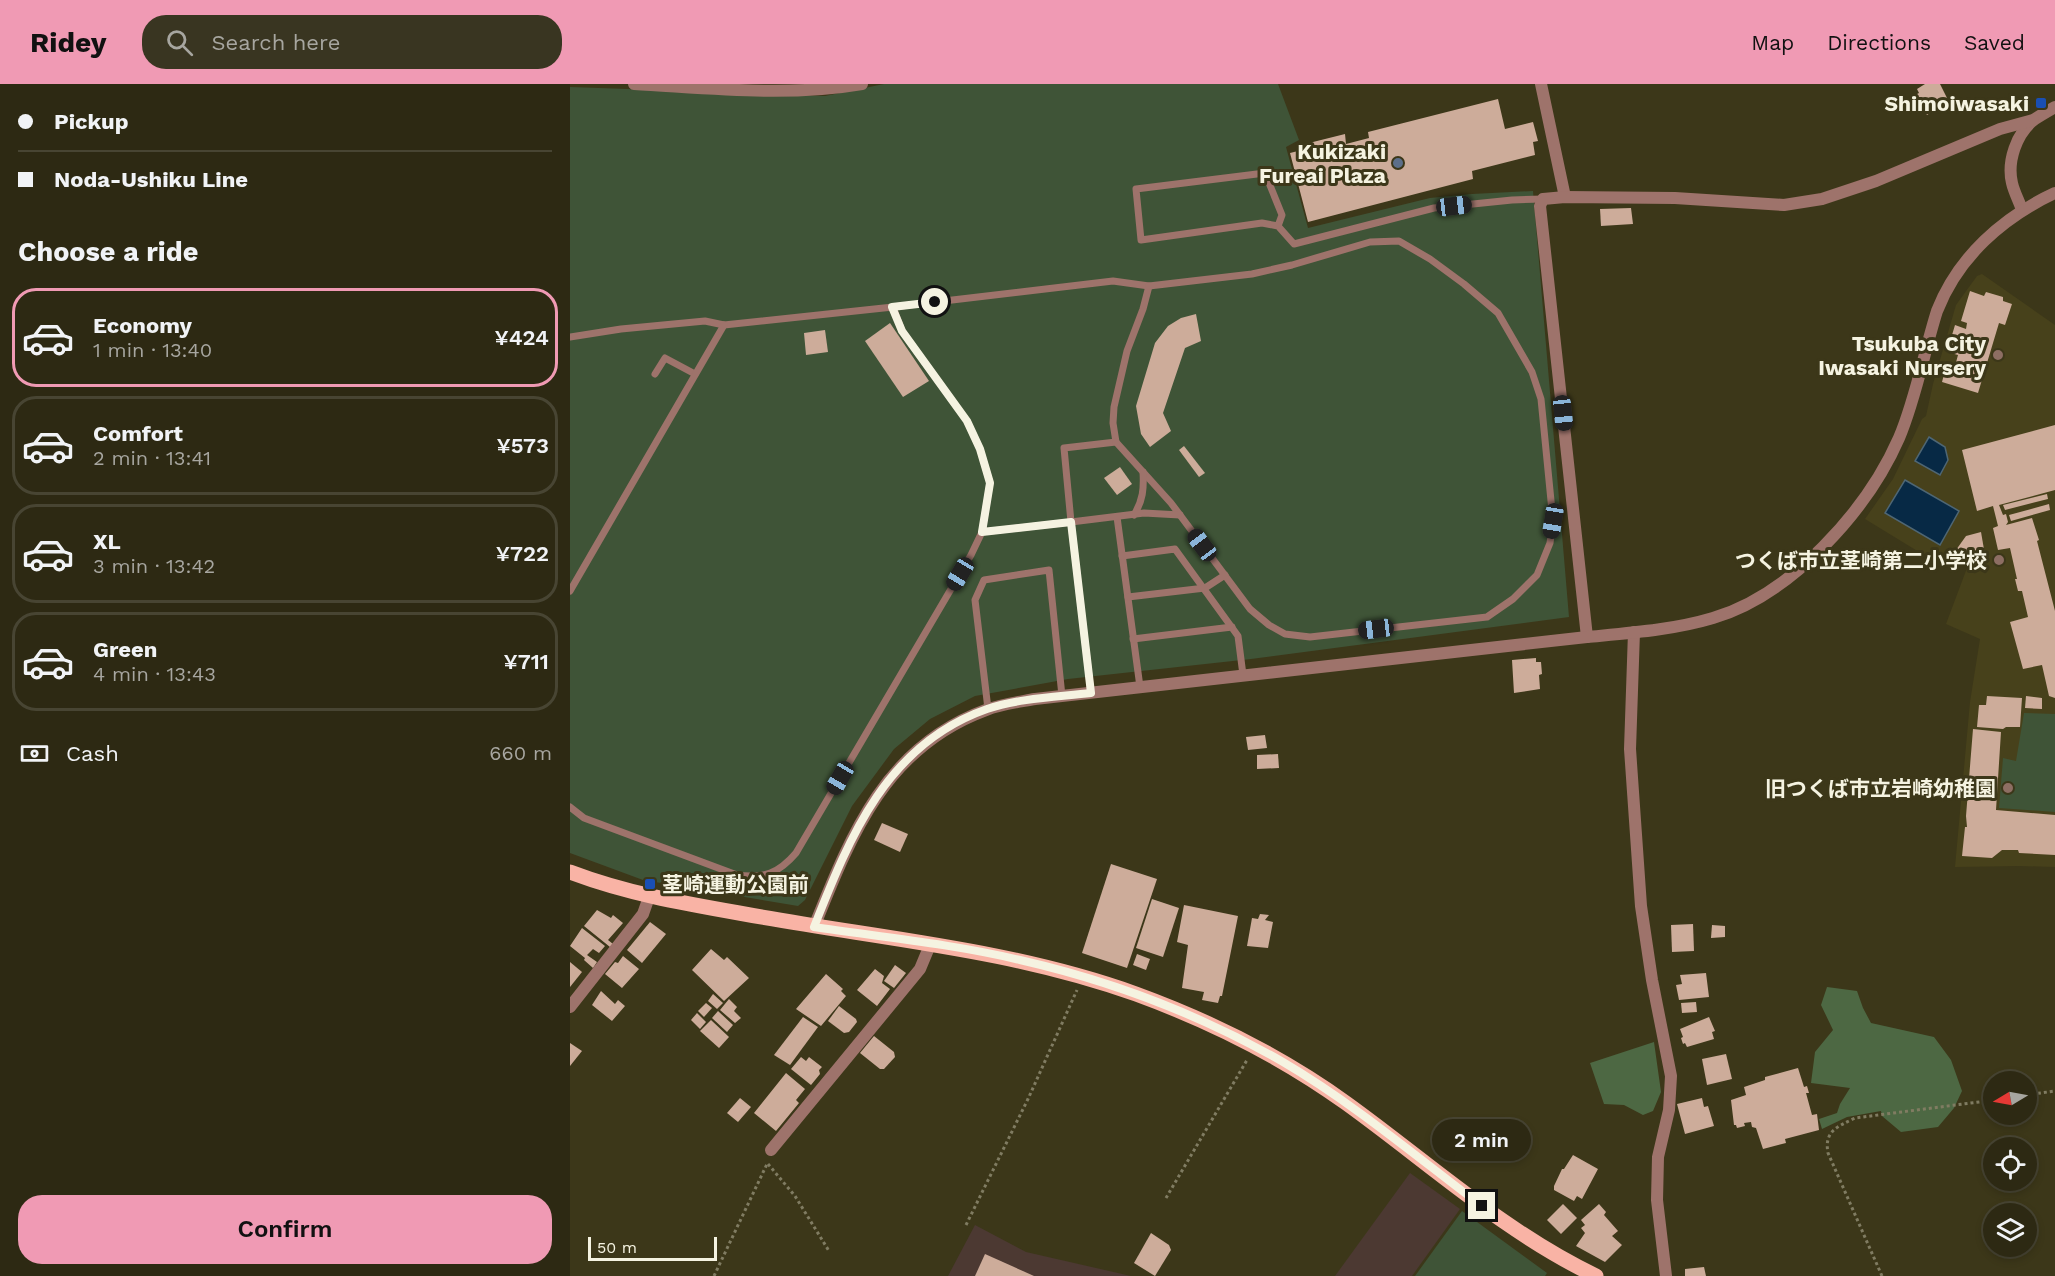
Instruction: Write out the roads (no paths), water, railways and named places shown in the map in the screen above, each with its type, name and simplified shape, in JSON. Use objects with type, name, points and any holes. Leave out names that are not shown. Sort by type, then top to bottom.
[{"type":"main road","points":[[570,872],[649,897],[814,927],[1018,959],[1083,976],[1176,1010],[1283,1062],[1345,1102],[1515,1230],[1561,1259],[1596,1276]]},
{"type":"street","points":[[634,84],[726,89],[827,90],[862,84]]},
{"type":"street","points":[[1540,84],[1565,197]]},
{"type":"street","points":[[1587,638],[1540,206],[1543,199],[1565,197],[1675,198],[1784,205],[1822,199],[1876,181],[2000,129],[2033,120],[2055,107]]},
{"type":"street","points":[[2022,210],[2012,183],[2010,166],[2014,150],[2022,134],[2033,120]]},
{"type":"street","points":[[814,927],[831,886],[873,801],[890,778],[912,753],[931,739],[967,717],[988,709],[1035,699],[1634,632],[1713,618],[1742,607],[1776,587],[1826,545],[1876,480],[1899,438],[1942,297],[1956,275],[1997,229],[2022,210],[2055,193]]},
{"type":"street","points":[[1634,632],[1630,748],[1641,906],[1652,980],[1671,1076],[1669,1110],[1658,1157],[1657,1200],[1666,1276]]},
{"type":"street","points":[[570,1006],[643,914],[649,897]]},
{"type":"street","points":[[771,1150],[920,969],[930,945]]},
{"type":"lane","points":[[1278,226],[1282,215],[1265,173],[1136,189],[1142,240],[1262,223],[1278,226],[1294,244],[1434,208],[1543,199]]},
{"type":"lane","points":[[570,338],[621,328],[705,321],[724,325],[1113,281],[1149,286],[1251,273],[1292,265],[1370,242],[1399,241],[1430,259],[1498,313],[1532,372],[1541,399],[1553,521],[1550,543],[1537,575],[1513,599],[1487,616],[1310,637],[1285,634],[1269,625],[1250,609],[1180,515],[1116,442],[1113,423],[1114,407],[1127,351],[1149,286]]},
{"type":"lane","points":[[570,807],[584,818],[737,875],[752,877],[766,875],[784,867],[796,853],[971,555],[982,532],[990,483],[980,449],[967,421],[902,331],[892,307]]},
{"type":"lane","points":[[570,591],[724,325]]},
{"type":"lane","points":[[655,374],[665,358],[695,374]]},
{"type":"lane","points":[[1091,693],[1064,448],[1116,442]]},
{"type":"lane","points":[[1134,515],[1144,491],[1143,471]]},
{"type":"lane","points":[[982,532],[1144,513],[1180,515]]},
{"type":"lane","points":[[1117,517],[1140,687]]},
{"type":"lane","points":[[1122,556],[1175,549],[1238,636],[1243,675]]},
{"type":"lane","points":[[988,709],[975,600],[984,580],[994,578],[1049,570],[1062,696]]},
{"type":"lane","points":[[1128,597],[1205,588],[1225,575]]},
{"type":"lane","points":[[1133,639],[1232,627]]},
{"type":"water","points":[[1929,437],[1945,447],[1948,460],[1940,475],[1915,461]]},
{"type":"water","points":[[1905,480],[1959,511],[1940,545],[1885,513]]},
{"type":"place","name":"Shimoiwasaki","points":[[2041,103]]},
{"type":"place","name":"Kukizaki Fureai Plaza","points":[[1398,163]]},
{"type":"place","name":"Tsukuba City Iwasaki Nursery","points":[[1998,355]]},
{"type":"place","name":"つくば市立茎崎第二小学校","points":[[1999,560]]},
{"type":"place","name":"旧つくば市立岩崎幼稚園","points":[[2008,788]]},
{"type":"place","name":"茎崎運動公園前","points":[[650,884]]}]
